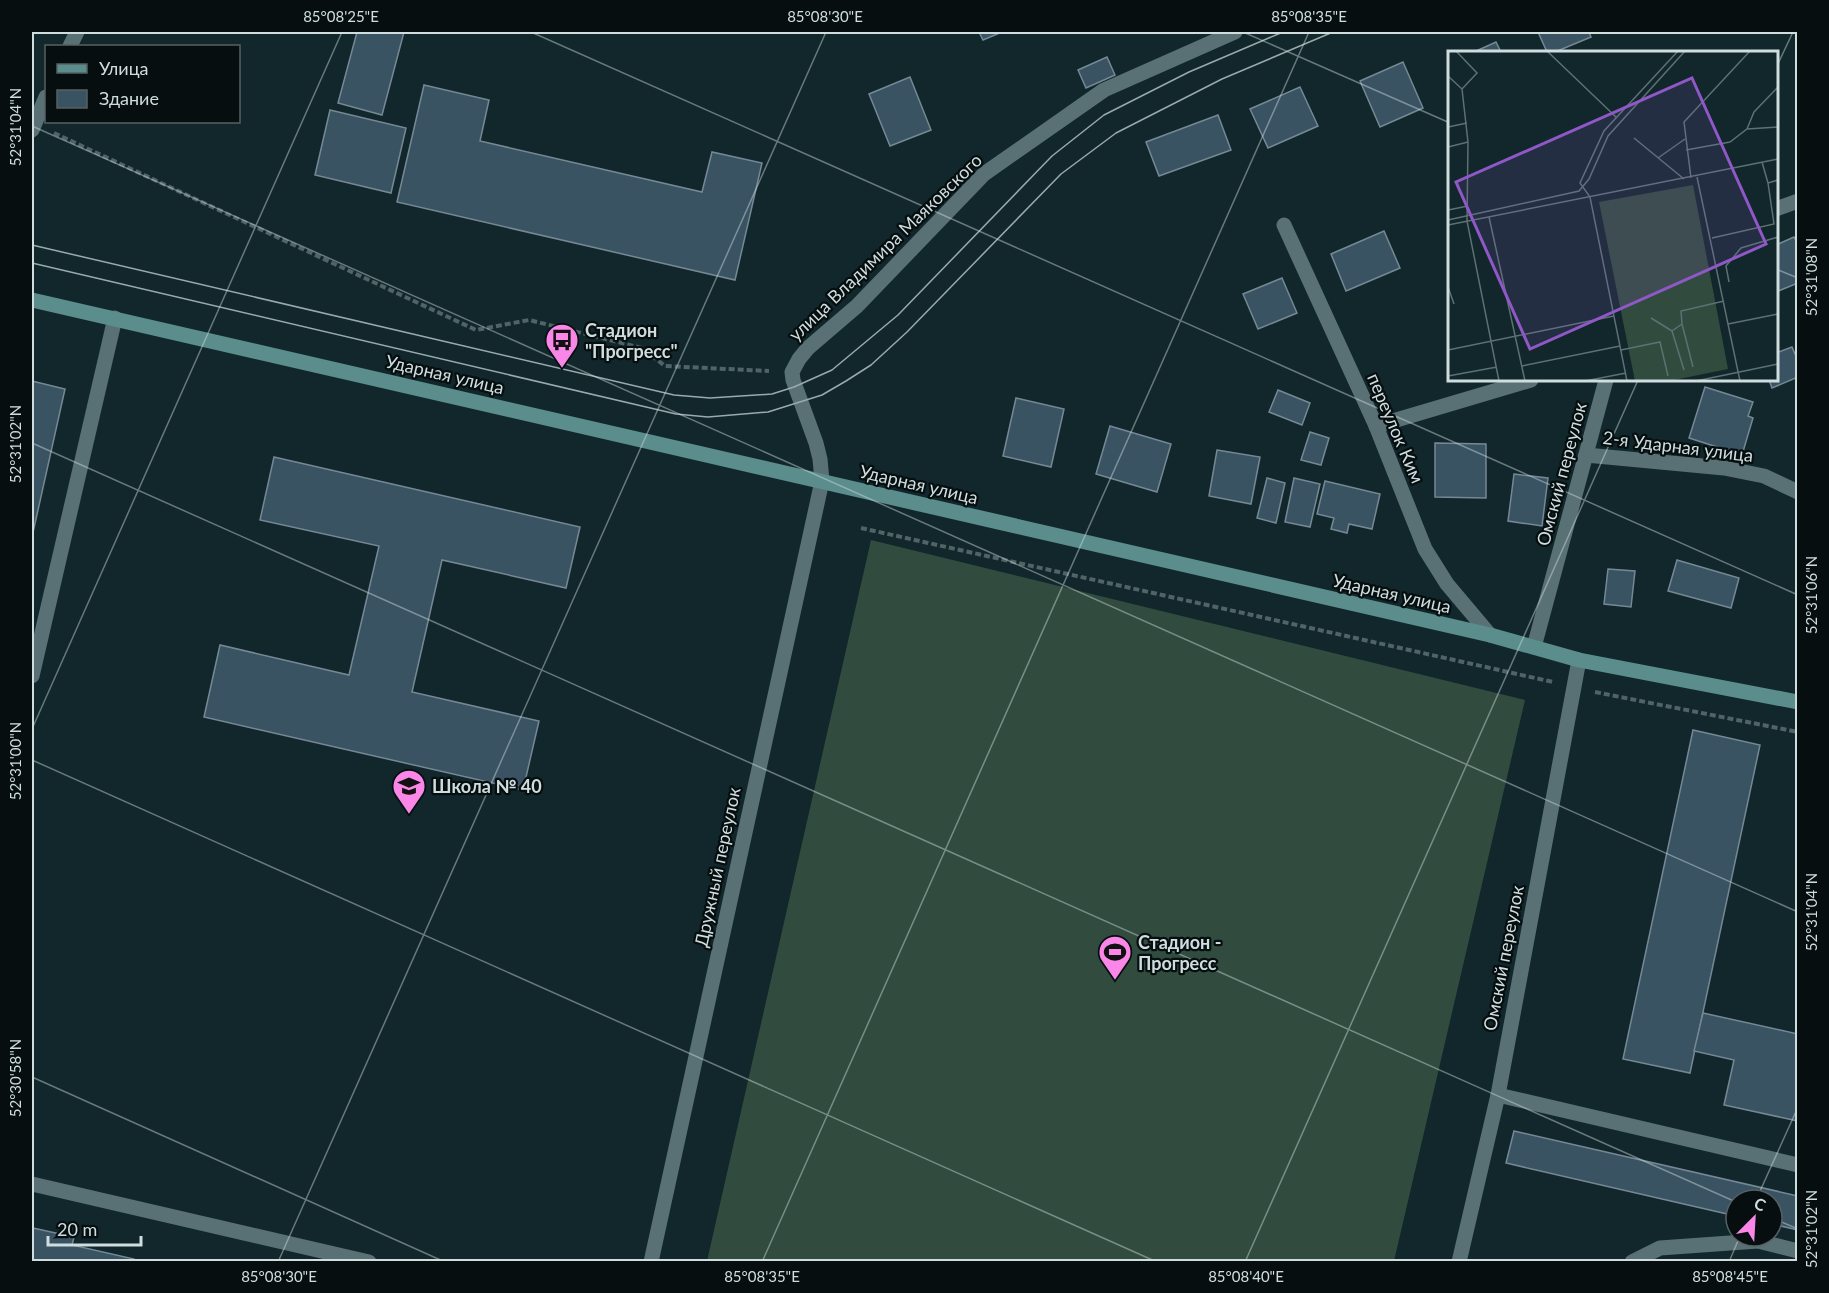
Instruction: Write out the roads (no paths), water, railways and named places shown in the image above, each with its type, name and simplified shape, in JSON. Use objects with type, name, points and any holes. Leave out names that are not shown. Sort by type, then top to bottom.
[{"type":"street","name":"улица Владимира Маяковского","points":[[822,481],[816,443],[794,387],[792,372],[808,348],[857,306],[984,174],[1104,90],[1221,35],[1235,32]]},
{"type":"street","points":[[33,127],[45,99]]},
{"type":"street","points":[[1778,208],[1797,201]]},
{"type":"street","name":"переулок Ким","points":[[1284,225],[1376,426],[1425,549],[1447,584],[1490,635]]},
{"type":"street","name":"Ударная улица","points":[[32,300],[1490,635],[1579,660],[1797,702]]},
{"type":"street","points":[[32,676],[115,318]]},
{"type":"street","points":[[1376,426],[1528,381]]},
{"type":"street","name":"Омский переулок","points":[[1534,647],[1605,381]]},
{"type":"street","name":"2-я Ударная улица","points":[[1586,455],[1724,468],[1764,476],[1797,492]]},
{"type":"street","name":"Дружный переулок","points":[[651,1262],[822,481]]},
{"type":"street","name":"Омский переулок","points":[[1459,1262],[1498,1095],[1579,660]]},
{"type":"street","points":[[1498,1095],[1797,1165]]},
{"type":"street","points":[[32,1184],[369,1262]]},
{"type":"street","points":[[1632,1262],[1660,1248],[1758,1240],[1797,1251]]},
{"type":"tram line","points":[[32,245],[674,395],[710,398],[772,394],[832,370],[898,315],[1052,156],[1104,115],[1189,72],[1283,32]]},
{"type":"tram line","points":[[32,263],[676,414],[708,417],[768,412],[822,395],[871,365],[907,332],[1061,174],[1116,133],[1222,79],[1333,32]]},
{"type":"place","name":"Стадион \"Прогресс\"","points":[[562,369]]},
{"type":"place","name":"Школа № 40","points":[[409,815]]},
{"type":"place","name":"Стадион - Прогресс","points":[[1115,981]]}]
